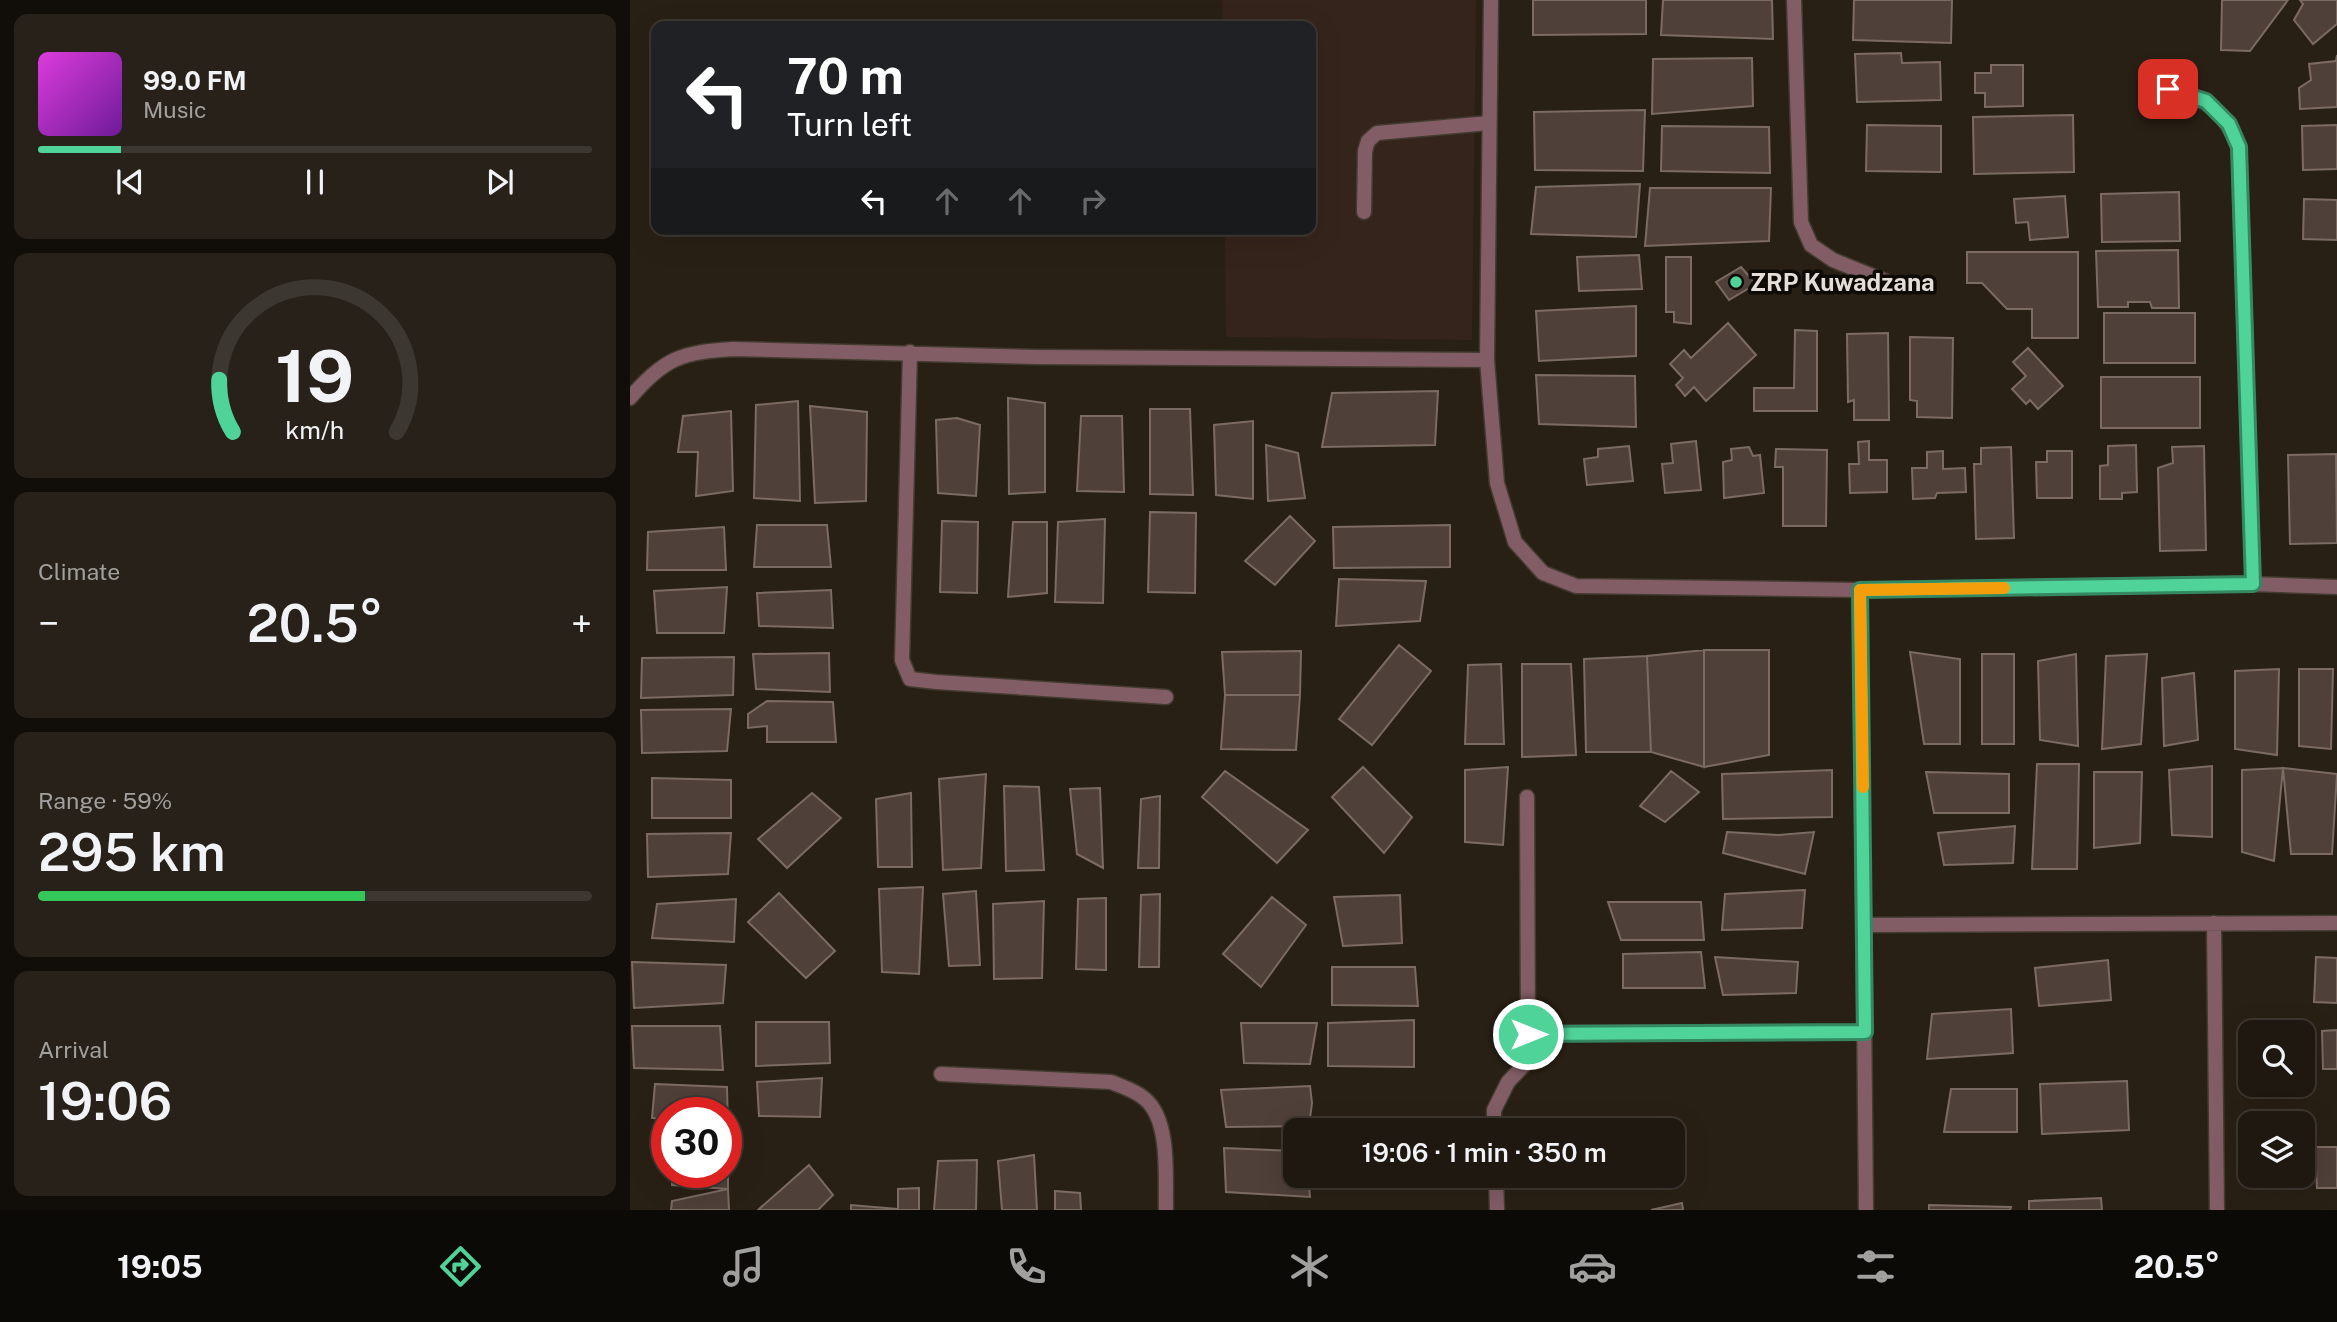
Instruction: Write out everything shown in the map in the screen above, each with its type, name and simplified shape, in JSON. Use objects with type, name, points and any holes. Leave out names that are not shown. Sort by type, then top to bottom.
[{"type":"street","points":[[1491,0],[1487,360],[1497,483],[1515,542],[1543,573],[1576,586],[1860,590],[2253,584],[2337,587]]},
{"type":"street","points":[[1794,0],[1801,222],[1811,245],[1833,260],[1895,285]]},
{"type":"street","points":[[2148,83],[2206,101],[2229,124],[2239,147],[2253,584]]},
{"type":"street","points":[[1364,212],[1365,151],[1368,141],[1377,133],[1489,122]]},
{"type":"street","points":[[630,398],[666,363],[695,351],[733,349],[1036,357],[1487,360]]},
{"type":"street","points":[[910,352],[902,660],[910,679],[1166,697]]},
{"type":"street","points":[[1860,590],[1866,1210]]},
{"type":"street","points":[[1494,1118],[1494,1110],[1508,1082],[1525,1064],[1528,1034],[1527,797]]},
{"type":"street","points":[[2214,923],[2217,1210]]},
{"type":"street","points":[[1865,925],[2337,923]]},
{"type":"street","points":[[1528,1034],[1865,1032]]},
{"type":"street","points":[[941,1074],[1111,1082],[1133,1091],[1147,1100],[1158,1115],[1163,1132],[1166,1210]]},
{"type":"street","points":[[1496,1188],[1497,1210]]},
{"type":"shaded area","points":[[1222,0],[1476,0],[1472,340],[1226,337],[1225,235],[1316,235],[1316,21],[1223,21]]},
{"type":"building","points":[[1533,0],[1646,0],[1646,34],[1533,35]]},
{"type":"building","points":[[1663,0],[1772,0],[1773,39],[1661,35]]},
{"type":"building","points":[[1854,0],[1952,0],[1951,43],[1853,40]]},
{"type":"building","points":[[2222,0],[2288,0],[2250,51],[2221,50]]},
{"type":"building","points":[[2300,0],[2337,0],[2337,24],[2313,44],[2294,20],[2303,4]]},
{"type":"building","points":[[1901,53],[1902,63],[1940,62],[1941,100],[1857,102],[1855,54]]},
{"type":"building","points":[[2337,55],[2337,107],[2300,109],[2299,88],[2311,80],[2309,64],[2336,61]]},
{"type":"building","points":[[1752,58],[1753,106],[1652,114],[1653,59]]},
{"type":"building","points":[[1991,65],[2023,65],[2023,106],[1985,107],[1985,93],[1975,93],[1975,73],[1991,73]]},
{"type":"building","points":[[1645,110],[1643,171],[1535,170],[1534,112]]},
{"type":"building","points":[[2073,115],[2074,172],[1974,174],[1973,117]]},
{"type":"building","points":[[1867,125],[1941,126],[1941,172],[1866,171]]},
{"type":"building","points":[[2337,125],[2337,169],[2303,170],[2302,126]]},
{"type":"building","points":[[1662,126],[1769,127],[1770,173],[1661,171]]},
{"type":"building","points":[[1640,184],[1636,237],[1531,234],[1536,187]]},
{"type":"building","points":[[1650,188],[1771,188],[1769,241],[1645,246]]},
{"type":"building","points":[[2179,192],[2180,241],[2102,242],[2101,194]]},
{"type":"building","points":[[2065,196],[2068,237],[2030,240],[2028,222],[2016,223],[2014,199]]},
{"type":"building","points":[[2304,199],[2337,200],[2337,240],[2303,239]]},
{"type":"building","points":[[2178,250],[2179,308],[2152,308],[2150,302],[2128,302],[2128,307],[2098,307],[2096,251]]},
{"type":"building","points":[[1967,252],[2078,252],[2078,338],[2032,338],[2032,309],[2007,309],[1982,283],[1967,283]]},
{"type":"building","points":[[1639,255],[1642,289],[1579,291],[1577,257]]},
{"type":"building","points":[[1666,257],[1691,257],[1691,324],[1674,322],[1674,312],[1666,312]]},
{"type":"building","points":[[1741,267],[1756,284],[1729,300],[1716,282]]},
{"type":"building","points":[[1636,306],[1636,356],[1539,361],[1536,311]]},
{"type":"building","points":[[2104,313],[2195,313],[2195,363],[2104,363]]},
{"type":"building","points":[[1728,323],[1756,355],[1706,401],[1694,387],[1685,396],[1676,385],[1683,378],[1670,364],[1684,350],[1691,358]]},
{"type":"building","points":[[1795,330],[1817,331],[1817,411],[1754,411],[1754,388],[1794,388]]},
{"type":"building","points":[[1888,333],[1889,420],[1854,420],[1854,400],[1848,402],[1847,334]]},
{"type":"building","points":[[1910,337],[1953,338],[1952,418],[1917,417],[1917,401],[1910,400]]},
{"type":"building","points":[[2028,348],[2063,386],[2038,409],[2030,400],[2026,404],[2012,389],[2026,376],[2013,362]]},
{"type":"building","points":[[1536,375],[1635,376],[1636,427],[1539,424]]},
{"type":"building","points":[[2101,377],[2200,377],[2200,428],[2101,428]]},
{"type":"building","points":[[1438,391],[1435,445],[1322,447],[1332,393]]},
{"type":"building","points":[[1008,398],[1045,403],[1045,492],[1009,494]]},
{"type":"building","points":[[798,401],[800,501],[754,498],[756,405]]},
{"type":"building","points":[[810,406],[867,412],[866,501],[815,503]]},
{"type":"building","points":[[1150,409],[1190,409],[1193,495],[1150,494]]},
{"type":"building","points":[[731,411],[733,491],[696,496],[698,452],[678,452],[683,416]]},
{"type":"building","points":[[1081,416],[1122,416],[1124,492],[1077,491]]},
{"type":"building","points":[[957,418],[980,425],[976,496],[938,493],[936,420]]},
{"type":"building","points":[[1253,421],[1253,499],[1216,495],[1214,425]]},
{"type":"building","points":[[1696,441],[1701,490],[1665,493],[1662,464],[1673,463],[1671,444]]},
{"type":"building","points":[[1869,441],[1869,460],[1887,460],[1887,492],[1850,493],[1849,464],[1859,464],[1858,442]]},
{"type":"building","points":[[1266,445],[1298,453],[1305,498],[1268,501]]},
{"type":"building","points":[[2136,445],[2137,492],[2122,493],[2122,499],[2100,499],[2100,466],[2108,465],[2108,446]]},
{"type":"building","points":[[1629,446],[1633,481],[1587,485],[1584,459],[1598,457],[1598,449]]},
{"type":"building","points":[[2204,446],[2206,550],[2160,551],[2158,468],[2173,463],[2172,447]]},
{"type":"building","points":[[1749,447],[1753,456],[1760,455],[1764,493],[1724,498],[1723,462],[1732,460],[1731,449]]},
{"type":"building","points":[[2011,447],[2014,538],[1976,539],[1974,464],[1981,464],[1981,448]]},
{"type":"building","points":[[1776,449],[1827,450],[1826,526],[1783,526],[1783,467],[1775,467]]},
{"type":"building","points":[[1943,451],[1943,469],[1965,468],[1966,492],[1937,493],[1935,498],[1913,499],[1912,468],[1927,468],[1927,452]]},
{"type":"building","points":[[2047,451],[2072,451],[2072,498],[2037,498],[2036,462],[2047,462]]},
{"type":"building","points":[[2336,454],[2337,543],[2290,544],[2288,455]]},
{"type":"building","points":[[1150,512],[1196,513],[1195,593],[1148,592]]},
{"type":"building","points":[[1290,516],[1315,541],[1275,585],[1245,561]]},
{"type":"building","points":[[1105,519],[1103,603],[1055,602],[1058,522]]},
{"type":"building","points":[[942,521],[978,522],[977,593],[940,592]]},
{"type":"building","points":[[1013,522],[1047,522],[1047,593],[1008,597]]},
{"type":"building","points":[[757,525],[827,525],[831,567],[754,567]]},
{"type":"building","points":[[1450,525],[1450,567],[1334,568],[1333,527]]},
{"type":"building","points":[[724,527],[726,570],[647,570],[648,532]]},
{"type":"building","points":[[1339,579],[1426,581],[1420,621],[1336,626]]},
{"type":"building","points":[[727,587],[724,633],[657,633],[654,591]]},
{"type":"building","points":[[831,590],[833,628],[759,626],[757,593]]},
{"type":"building","points":[[1399,645],[1431,671],[1372,745],[1339,719]]},
{"type":"building","points":[[1704,650],[1769,650],[1769,755],[1704,767]]},
{"type":"building","points":[[1704,650],[1704,767],[1651,752],[1647,656]]},
{"type":"building","points":[[1301,651],[1300,695],[1225,695],[1222,652]]},
{"type":"building","points":[[1910,652],[1960,659],[1960,744],[1924,744]]},
{"type":"building","points":[[829,653],[830,692],[756,689],[753,654]]},
{"type":"building","points":[[1982,654],[2014,654],[2014,744],[1982,744]]},
{"type":"building","points":[[2076,654],[2078,746],[2040,740],[2038,661]]},
{"type":"building","points":[[2147,654],[2141,744],[2102,749],[2106,656]]},
{"type":"building","points":[[1647,656],[1651,752],[1586,752],[1584,659]]},
{"type":"building","points":[[734,657],[733,695],[641,698],[642,658]]},
{"type":"building","points":[[1501,664],[1504,744],[1465,744],[1468,665]]},
{"type":"building","points":[[1522,664],[1571,664],[1576,755],[1522,757]]},
{"type":"building","points":[[2279,669],[2277,755],[2235,749],[2235,671]]},
{"type":"building","points":[[2299,669],[2333,669],[2331,749],[2299,746]]},
{"type":"building","points":[[2194,673],[2198,740],[2164,746],[2162,678]]},
{"type":"building","points":[[1225,695],[1300,695],[1296,750],[1221,749]]},
{"type":"building","points":[[767,701],[833,702],[836,742],[767,742],[767,726],[748,728],[748,714]]},
{"type":"building","points":[[731,709],[727,751],[642,753],[641,710]]},
{"type":"building","points":[[2037,764],[2079,764],[2077,869],[2032,869]]},
{"type":"building","points":[[2212,766],[2212,837],[2172,835],[2169,770]]},
{"type":"building","points":[[1363,767],[1412,817],[1384,853],[1332,797]]},
{"type":"building","points":[[1508,767],[1503,845],[1465,842],[1465,770]]},
{"type":"building","points":[[2283,768],[2274,861],[2242,852],[2242,770]]},
{"type":"building","points":[[2283,768],[2337,774],[2332,854],[2291,854]]},
{"type":"building","points":[[1832,770],[1832,817],[1723,819],[1722,774]]},
{"type":"building","points":[[1225,771],[1308,830],[1277,863],[1202,797]]},
{"type":"building","points":[[1671,771],[1699,792],[1665,822],[1640,806]]},
{"type":"building","points":[[1926,772],[2009,774],[2009,813],[1934,813]]},
{"type":"building","points":[[2094,772],[2142,772],[2140,843],[2094,848]]},
{"type":"building","points":[[986,774],[981,868],[943,870],[939,779]]},
{"type":"building","points":[[652,778],[731,780],[731,818],[652,818]]},
{"type":"building","points":[[1004,786],[1039,787],[1044,870],[1006,871]]},
{"type":"building","points":[[1100,788],[1103,868],[1077,854],[1070,789]]},
{"type":"building","points":[[812,793],[841,818],[787,868],[758,839]]},
{"type":"building","points":[[911,793],[912,867],[878,867],[876,799]]},
{"type":"building","points":[[1160,796],[1159,868],[1138,868],[1141,799]]},
{"type":"building","points":[[2015,826],[2013,863],[1944,865],[1938,833]]},
{"type":"building","points":[[1727,832],[1778,835],[1814,832],[1805,874],[1723,853]]},
{"type":"building","points":[[731,833],[728,874],[648,877],[647,834]]},
{"type":"building","points":[[923,887],[919,974],[882,972],[879,889]]},
{"type":"building","points":[[1805,890],[1802,928],[1722,930],[1725,894]]},
{"type":"building","points":[[976,891],[980,965],[949,966],[943,894]]},
{"type":"building","points":[[779,893],[835,951],[806,978],[748,922]]},
{"type":"building","points":[[1160,894],[1159,967],[1139,967],[1141,895]]},
{"type":"building","points":[[1400,895],[1402,943],[1343,946],[1334,897]]},
{"type":"building","points":[[1272,897],[1306,925],[1261,987],[1223,954]]},
{"type":"building","points":[[1106,898],[1106,970],[1076,969],[1078,899]]},
{"type":"building","points":[[736,899],[734,942],[652,938],[657,904]]},
{"type":"building","points":[[1044,901],[1042,978],[994,979],[993,904]]},
{"type":"building","points":[[1608,902],[1701,902],[1704,940],[1621,940]]},
{"type":"building","points":[[1701,952],[1705,988],[1623,988],[1623,954]]},
{"type":"building","points":[[1715,957],[1798,962],[1796,993],[1723,995]]},
{"type":"building","points":[[2316,957],[2337,958],[2337,1003],[2314,1002]]},
{"type":"building","points":[[2108,960],[2111,1000],[2039,1006],[2035,968]]},
{"type":"building","points":[[632,962],[726,965],[723,1003],[634,1008]]},
{"type":"building","points":[[1332,967],[1415,967],[1418,1006],[1332,1005]]},
{"type":"building","points":[[2011,1009],[2013,1053],[1927,1059],[1932,1014]]},
{"type":"building","points":[[1414,1020],[1414,1067],[1328,1066],[1328,1023]]},
{"type":"building","points":[[756,1022],[829,1022],[830,1063],[756,1066]]},
{"type":"building","points":[[1241,1023],[1317,1023],[1310,1064],[1244,1063]]},
{"type":"building","points":[[632,1026],[720,1026],[723,1070],[634,1068]]},
{"type":"building","points":[[2337,1030],[2337,1069],[2323,1069],[2322,1031]]},
{"type":"building","points":[[822,1078],[820,1117],[759,1116],[757,1082]]},
{"type":"building","points":[[2127,1081],[2129,1130],[2042,1134],[2040,1084]]},
{"type":"building","points":[[655,1084],[727,1087],[727,1097],[654,1097]]},
{"type":"building","points":[[1310,1086],[1310,1118],[1283,1118],[1283,1126],[1226,1127],[1221,1090]]},
{"type":"building","points":[[1951,1089],[2017,1089],[2017,1132],[1944,1132]]},
{"type":"building","points":[[2315,1147],[2337,1147],[2337,1188],[2317,1188]]},
{"type":"building","points":[[1224,1148],[1283,1150],[1283,1188],[1309,1188],[1310,1197],[1226,1192]]},
{"type":"building","points":[[1034,1155],[1037,1210],[1002,1210],[998,1161]]},
{"type":"building","points":[[977,1160],[976,1210],[934,1210],[938,1161]]},
{"type":"building","points":[[809,1165],[833,1195],[818,1210],[758,1210]]},
{"type":"building","points":[[919,1188],[919,1210],[851,1210],[851,1205],[898,1209],[898,1189]]},
{"type":"building","points":[[728,1189],[729,1210],[671,1210],[672,1201]]},
{"type":"building","points":[[1055,1191],[1080,1193],[1081,1210],[1055,1210]]},
{"type":"building","points":[[2101,1198],[2102,1210],[2029,1210],[2029,1201]]},
{"type":"building","points":[[1682,1203],[1683,1210],[1651,1210]]},
{"type":"building","points":[[1929,1205],[2011,1207],[2010,1210],[1929,1210]]},
{"type":"slow traffic","points":[[1863,787],[1860,590],[2004,588]]},
{"type":"place","name":"ZRP Kuwadzana","points":[[1736,282]]},
{"type":"route","points":[[1528,1034],[1865,1032],[1860,590],[2253,584],[2239,147],[2229,124],[2206,101],[2168,89]]}]
